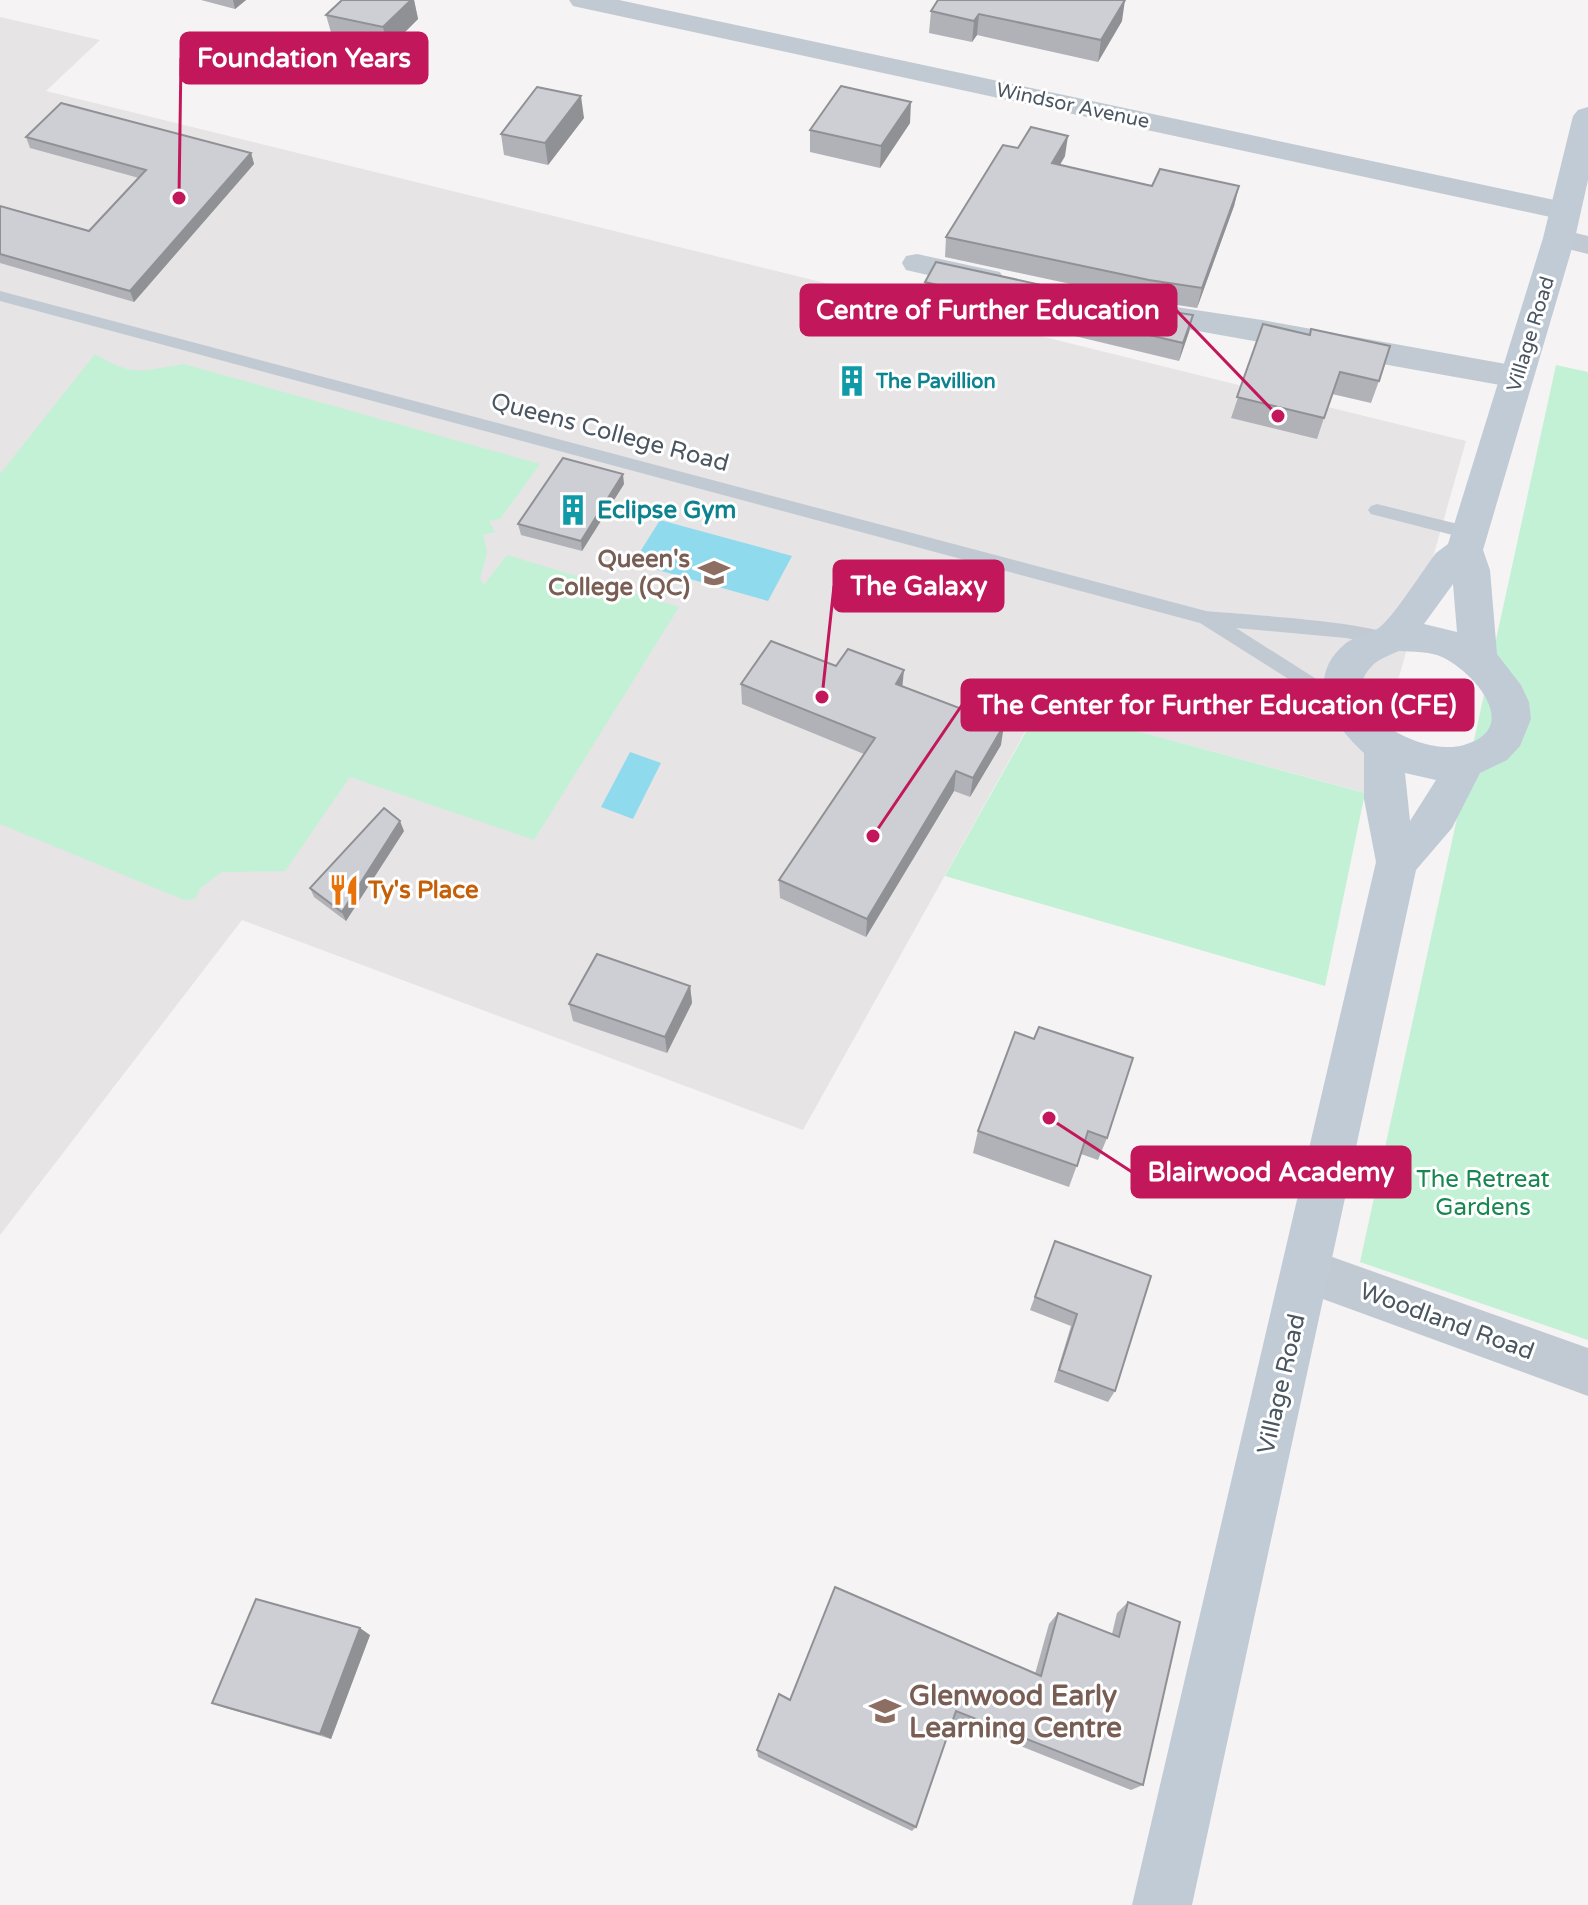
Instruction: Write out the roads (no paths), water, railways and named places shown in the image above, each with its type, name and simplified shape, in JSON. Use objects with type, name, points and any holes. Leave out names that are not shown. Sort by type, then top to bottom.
[{"type":"main road","name":"Village Road","points":[[1478,659],[1467,542],[1517,377],[1570,231],[1588,116]]},
{"type":"main road","name":"Village Road","points":[[1347,708],[1342,697],[1342,681],[1347,666],[1357,654],[1391,638],[1467,542]]},
{"type":"main road","points":[[1347,708],[1360,729],[1384,747],[1431,763],[1464,762],[1496,746],[1507,734],[1511,719],[1504,687],[1478,659],[1441,642],[1391,638]]},
{"type":"main road","name":"Village Road","points":[[1162,1905],[1397,862],[1385,799],[1384,747]]},
{"type":"main road","points":[[1397,862],[1412,850],[1442,810],[1464,762]]},
{"type":"street","name":"Windsor Avenue","points":[[582,0],[684,10],[1570,231]]},
{"type":"street","points":[[917,263],[1023,286]]},
{"type":"street","points":[[1114,306],[1517,377]]},
{"type":"street","name":"Woodland Road","points":[[1307,1271],[1588,1372]]},
{"type":"lane","name":"Queens College Road","points":[[5,301],[1206,618],[1391,638]]},
{"type":"lane","points":[[1377,510],[1467,542]]},
{"type":"lane","name":"Queens College Road","points":[[1206,618],[1347,708]]},
{"type":"water","points":[[660,520],[792,556],[768,601],[633,563]]},
{"type":"water","points":[[630,752],[661,763],[633,819],[601,807]]},
{"type":"place","name":"Foundation Years","points":[[179,198]]},
{"type":"place","name":"The Pavillion","points":[[852,381]]},
{"type":"place","name":"Centre of Further Education","points":[[1278,416]]},
{"type":"place","name":"Eclipse Gym","points":[[573,510]]},
{"type":"place","name":"Queen's College (QC)","points":[[714,573]]},
{"type":"place","name":"The Galaxy","points":[[822,697]]},
{"type":"place","name":"The Center for Further Education (CFE)","points":[[873,836]]},
{"type":"place","name":"Ty's Place","points":[[344,890]]},
{"type":"place","name":"Blairwood Academy","points":[[1049,1118]]},
{"type":"place","name":"Glenwood Early Learning Centre","points":[[885,1711]]},
{"type":"park label","name":"The Retreat Gardens","points":[[1483,1193]]}]
